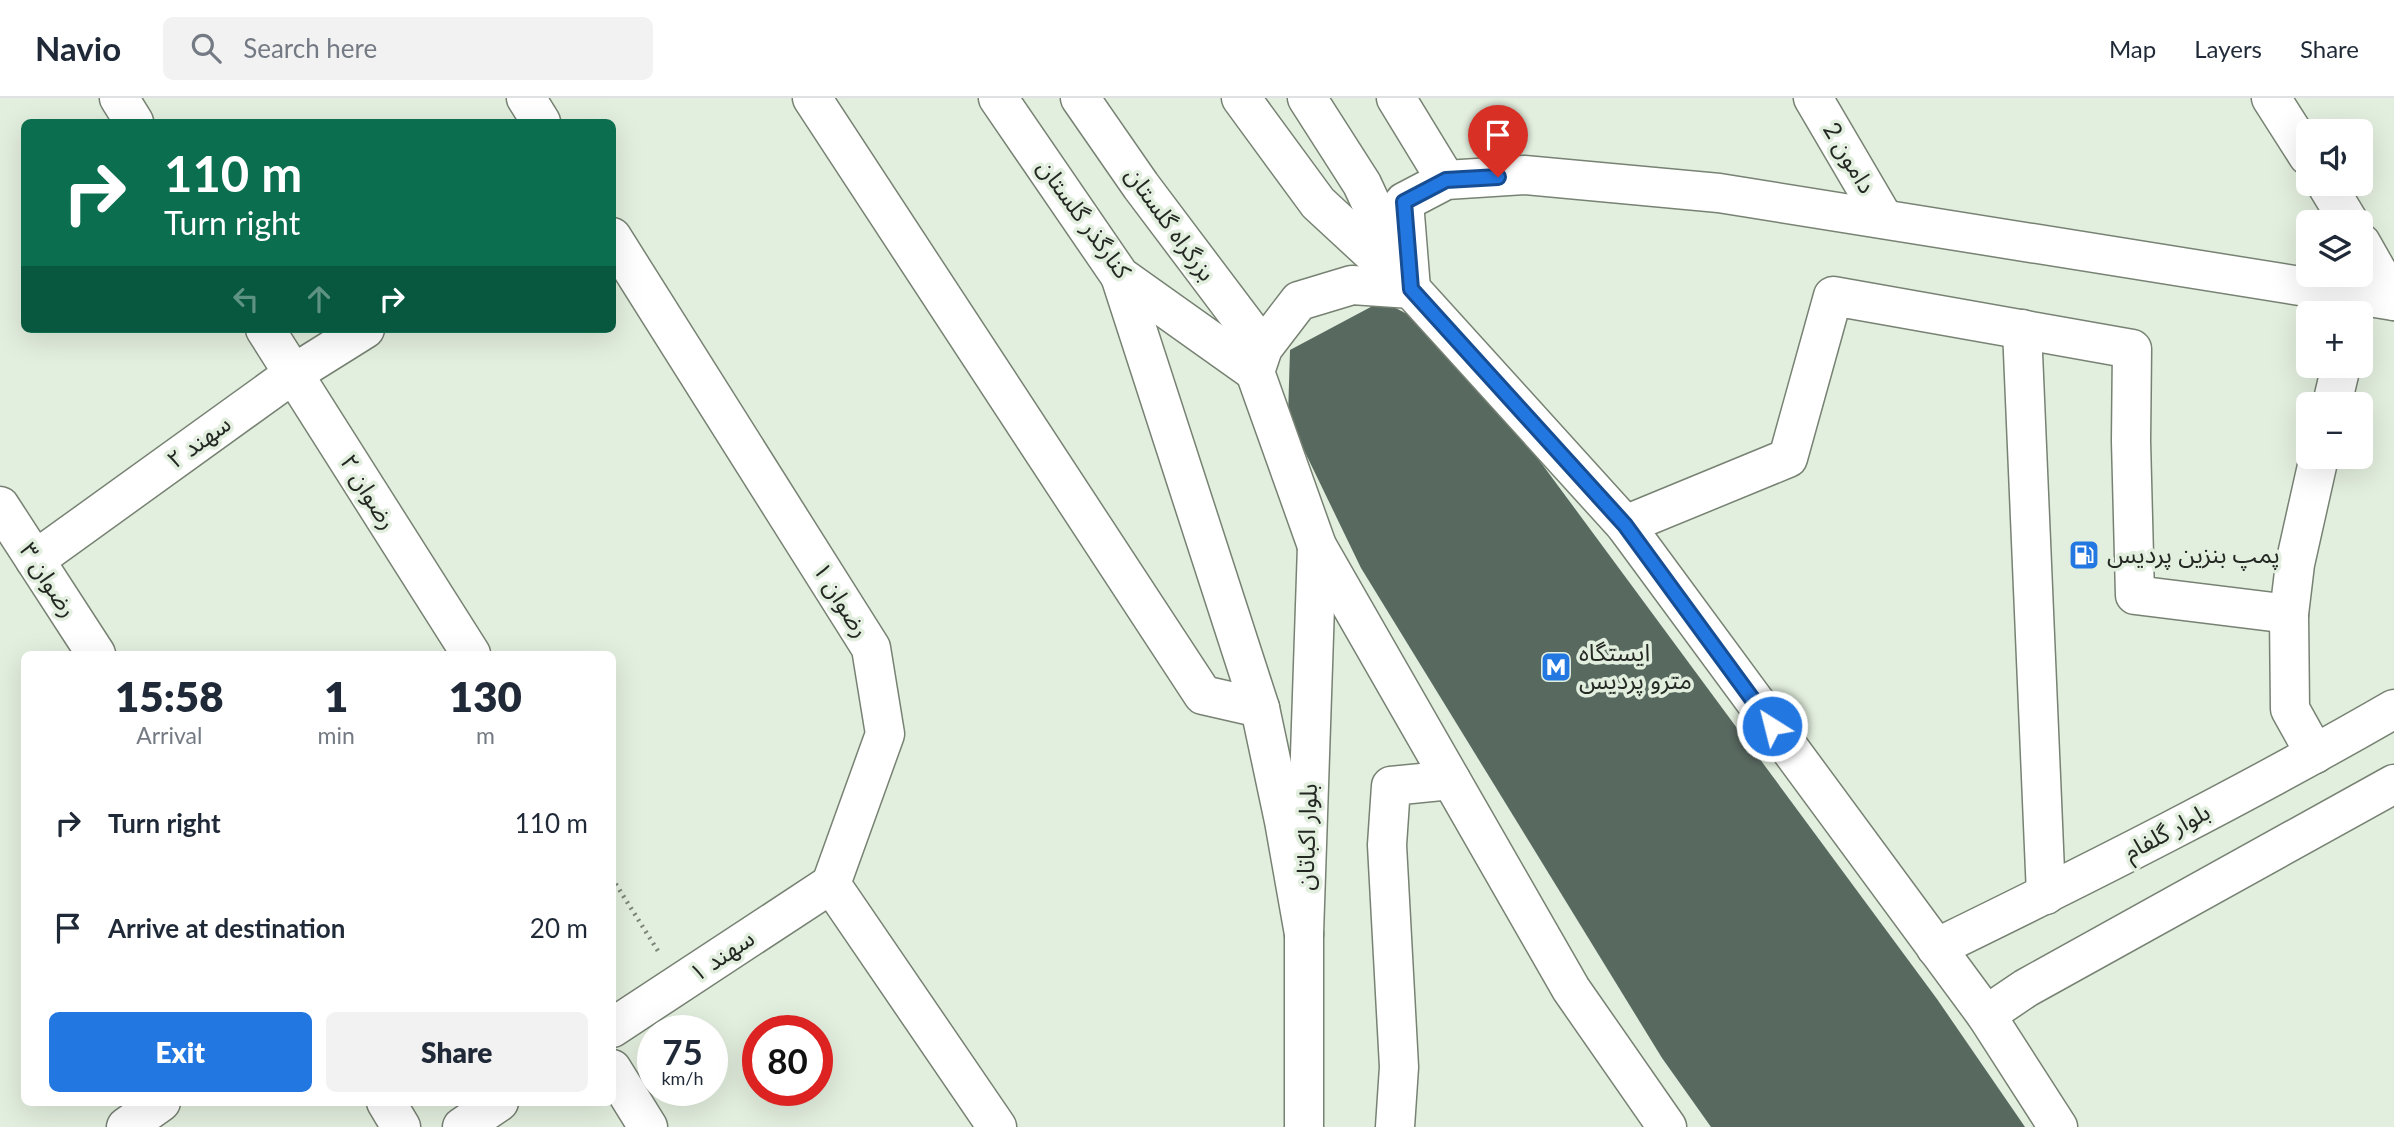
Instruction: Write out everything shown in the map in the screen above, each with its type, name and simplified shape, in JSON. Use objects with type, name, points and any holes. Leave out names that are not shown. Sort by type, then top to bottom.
[{"type":"main road","points":[[119,98],[132,119]]},
{"type":"main road","points":[[526,98],[539,119]]},
{"type":"main road","points":[[812,98],[1203,695],[1260,708]]},
{"type":"main road","name":"کنارگذر گلستان","points":[[998,98],[1120,276],[1259,360]]},
{"type":"main road","name":"بزرگراه گلستان","points":[[1080,98],[1259,360],[1317,546]]},
{"type":"main road","points":[[1241,98],[1318,204],[1411,289],[1625,525],[1986,1015],[2058,1127]]},
{"type":"main road","points":[[1307,98],[1362,184],[1411,289]]},
{"type":"main road","points":[[1396,98],[1446,180]]},
{"type":"main road","name":"دامون 2","points":[[1813,98],[1884,219]]},
{"type":"main road","points":[[2271,98],[2296,137]]},
{"type":"main road","points":[[1411,289],[1404,202],[1446,180],[1524,175],[1719,193],[2374,303]]},
{"type":"main road","name":"رضوان ۱","points":[[616,243],[871,648],[885,734],[831,884]]},
{"type":"main road","points":[[1120,276],[1260,708],[1304,934]]},
{"type":"main road","points":[[1259,360],[1299,301],[1352,285],[1411,289]]},
{"type":"main road","points":[[1625,525],[1788,458],[1833,296],[2132,349],[2131,441],[2135,595],[2289,614]]},
{"type":"main road","points":[[2022,330],[2046,894]]},
{"type":"main road","name":"رضوان ۲","points":[[267,333],[469,651]]},
{"type":"main road","name":"سهند ۲","points":[[35,560],[293,374],[360,333]]},
{"type":"main road","points":[[2315,754],[2290,709],[2289,614],[2295,564],[2316,469]]},
{"type":"main road","name":"رضوان ۳","points":[[0,506],[94,651]]},
{"type":"main road","points":[[1317,546],[1571,989],[1667,1127]]},
{"type":"main road","name":"بلوار اکباتان","points":[[1304,1127],[1304,934],[1317,546]]},
{"type":"main road","name":"بلوار گلفام","points":[[1936,948],[2315,754],[2394,709]]},
{"type":"main road","points":[[1395,1127],[1399,1067],[1387,845],[1391,786],[1451,780]]},
{"type":"main road","points":[[1986,1015],[2026,988],[2394,784]]},
{"type":"main road","points":[[831,884],[997,1127]]},
{"type":"main road","name":"سهند ۱","points":[[616,1025],[831,884]]},
{"type":"main road","points":[[616,1075],[648,1127]]},
{"type":"main road","points":[[126,1127],[155,1106]]},
{"type":"main road","points":[[388,1106],[401,1127]]},
{"type":"main road","points":[[462,1127],[493,1106]]},
{"type":"path","points":[[616,884],[679,984]]},
{"type":"building","name":"ایستگاه مترو پردیس","points":[[1382,301],[1446,334],[1937,999],[2025,1127],[1711,1127],[1662,1058],[1361,568],[1288,417],[1290,350]]},
{"type":"place","name":"پمپ بنزین پردیس","points":[[2084,555]]},
{"type":"place","name":"ایستگاه مترو پردیس","points":[[1556,667]]},
{"type":"route","points":[[1498,177],[1446,180],[1404,202],[1411,289],[1625,525],[1772,726]]}]
